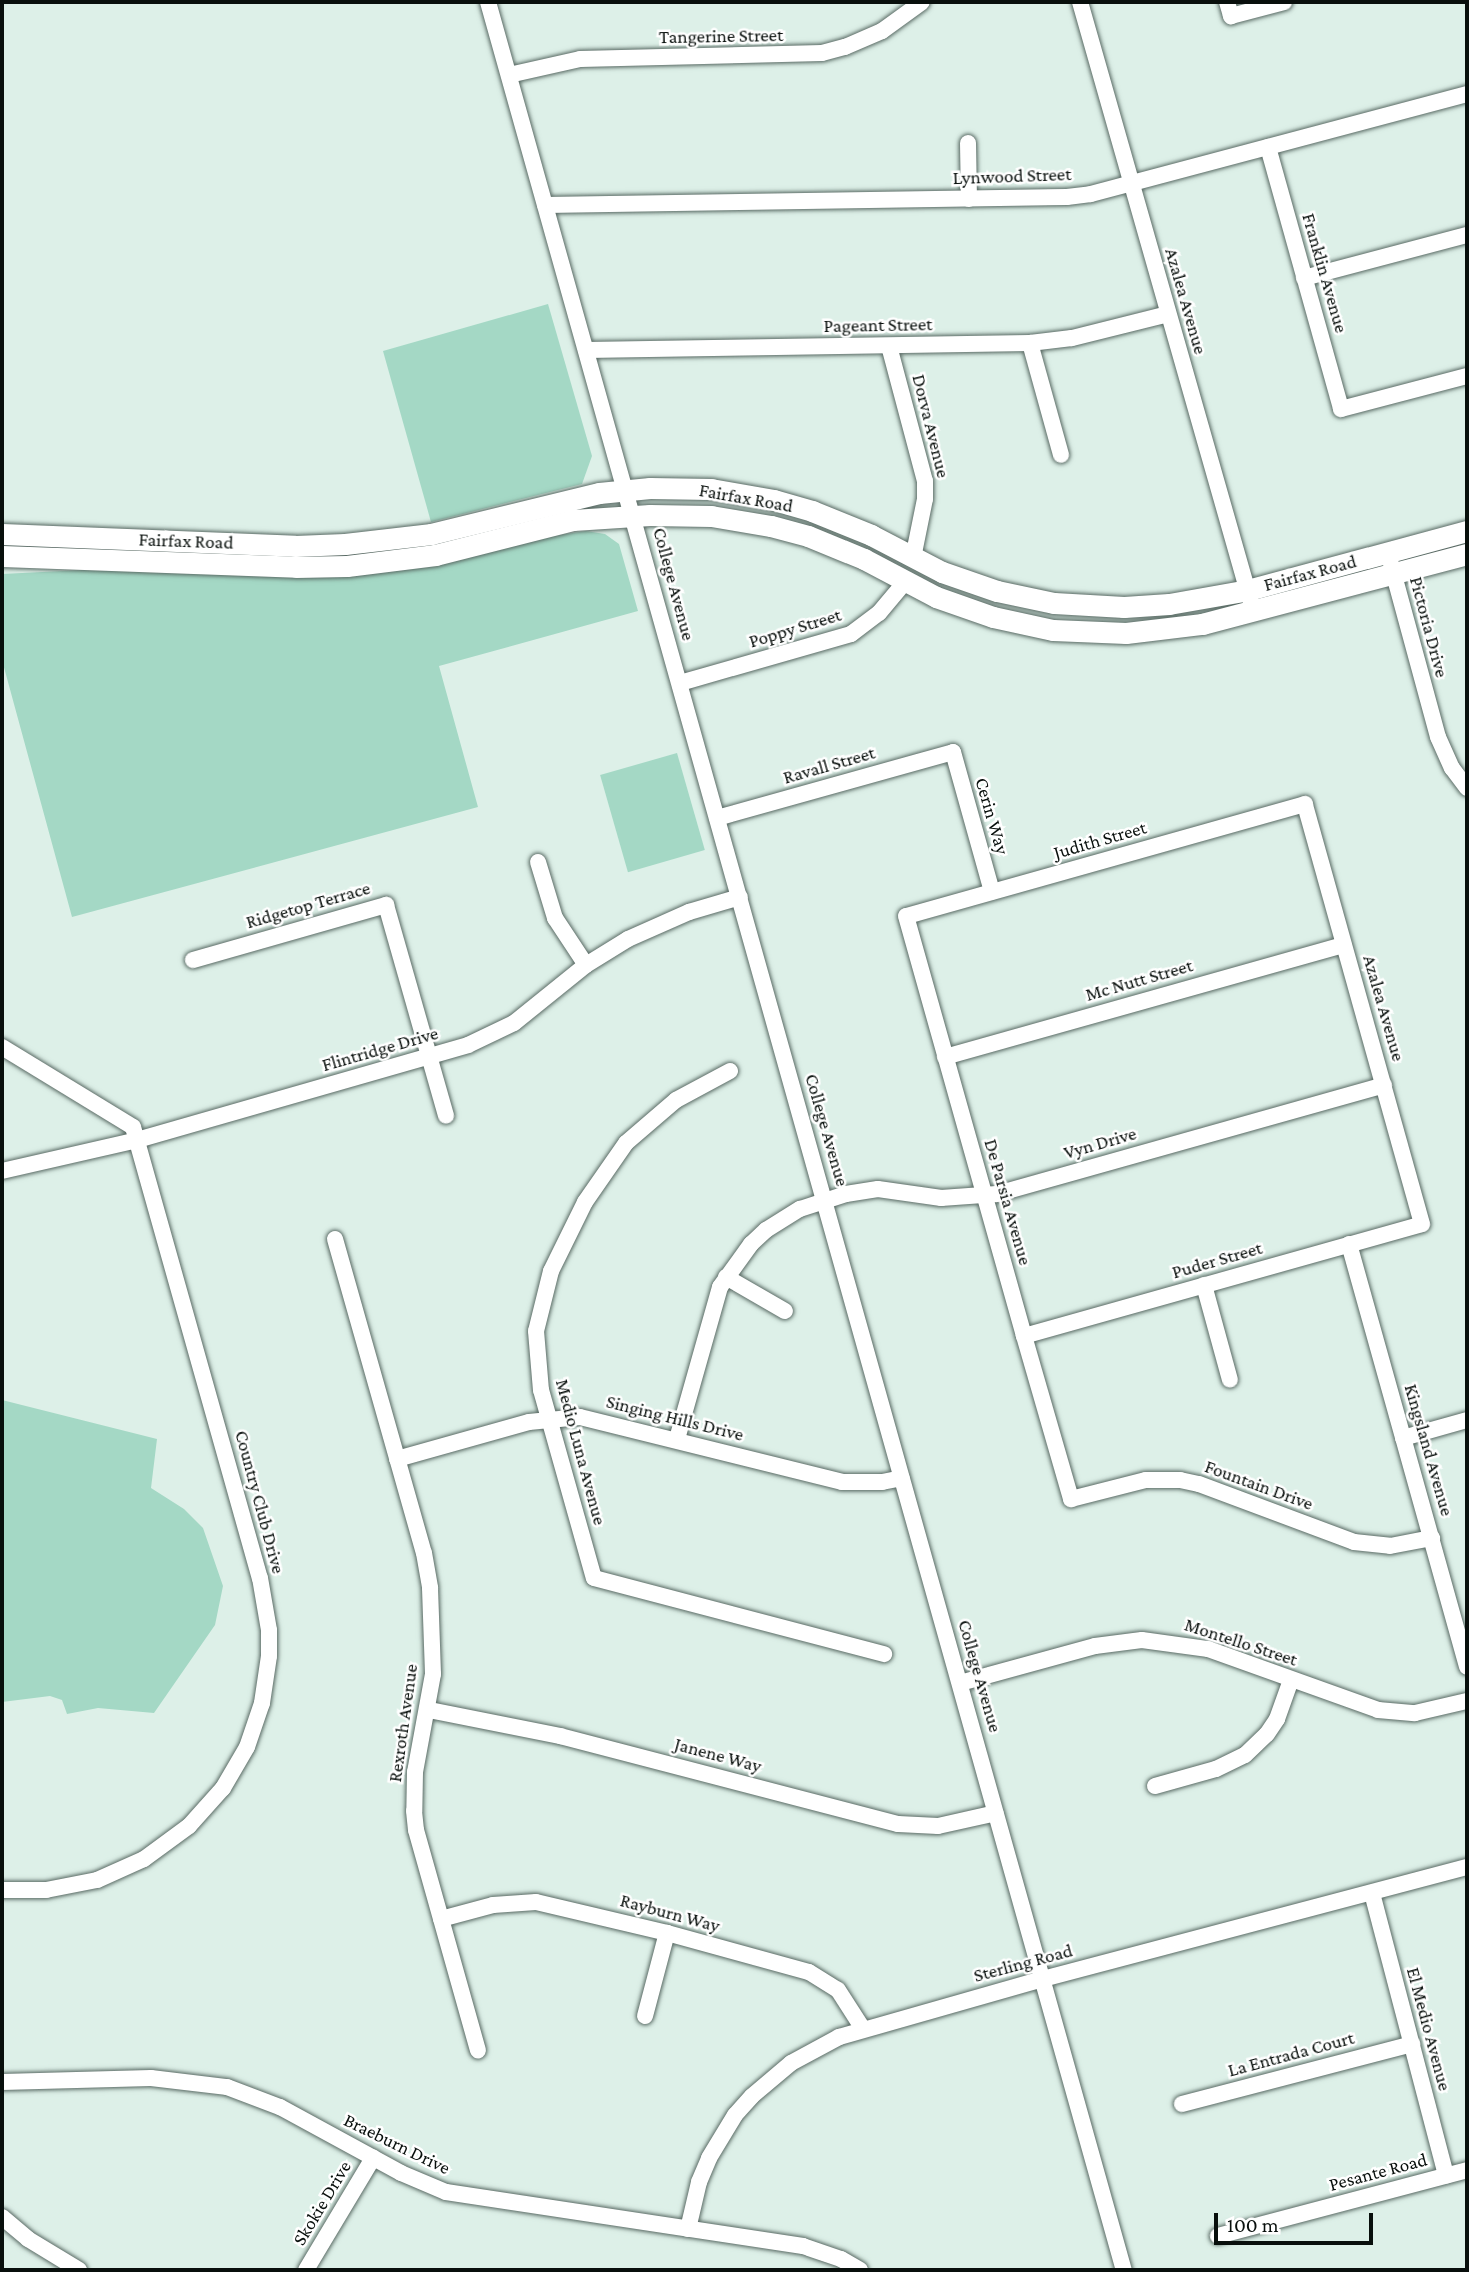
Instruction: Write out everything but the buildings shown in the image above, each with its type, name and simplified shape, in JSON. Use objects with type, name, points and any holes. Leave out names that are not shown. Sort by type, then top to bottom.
[{"type":"main road","name":"Fairfax Road","points":[[2,534],[295,546],[345,544],[431,534],[567,499],[627,489],[711,489],[774,500],[842,522],[914,558],[997,592],[1065,604],[1156,605],[1248,590],[1467,531]]},
{"type":"main road","name":"Fairfax Road","points":[[2,556],[296,568],[347,566],[435,555],[573,520],[634,516],[710,516],[771,526],[836,547],[905,582],[993,617],[1088,633],[1164,631],[1252,612],[1467,554]]},
{"type":"street","name":"College Avenue","points":[[488,2],[627,489],[1125,2270]]},
{"type":"street","name":"Tangerine Street","points":[[509,75],[580,59],[822,53],[845,47],[882,31],[922,2]]},
{"type":"street","name":"Azalea Avenue","points":[[1080,2],[1248,590],[1252,612]]},
{"type":"street","points":[[1229,9],[1284,2]]},
{"type":"street","name":"Lynwood Street","points":[[545,205],[1067,197],[1131,183],[1467,94]]},
{"type":"street","points":[[968,143],[969,199]]},
{"type":"street","name":"Franklin Avenue","points":[[1268,147],[1341,409],[1467,376]]},
{"type":"street","points":[[1304,278],[1467,235]]},
{"type":"street","name":"Pageant Street","points":[[586,350],[1030,343],[1072,338],[1168,314]]},
{"type":"street","points":[[1030,343],[1061,455]]},
{"type":"street","name":"Dorva Avenue","points":[[889,346],[925,481],[925,499],[914,558]]},
{"type":"street","name":"Pictoria Drive","points":[[1388,551],[1438,737],[1452,768],[1467,788]]},
{"type":"street","name":"Poppy Street","points":[[680,683],[851,634],[879,613],[905,582]]},
{"type":"street","name":"Ravall Street","points":[[718,818],[953,752]]},
{"type":"street","name":"Cerin Way","points":[[953,752],[992,892]]},
{"type":"street","name":"Azalea Avenue","points":[[1305,804],[1422,1224]]},
{"type":"street","name":"Judith Street","points":[[906,916],[1305,804]]},
{"type":"street","points":[[538,862],[555,918],[586,965]]},
{"type":"street","name":"Flintridge Drive","points":[[2,1171],[137,1140],[468,1045],[514,1023],[586,965],[658,924],[740,897]]},
{"type":"street","name":"Ridgetop Terrace","points":[[193,960],[386,905],[446,1116]]},
{"type":"street","name":"De Parsia Avenue","points":[[906,916],[1071,1499]]},
{"type":"street","name":"Mc Nutt Street","points":[[945,1056],[1344,945]]},
{"type":"street","name":"Country Club Drive","points":[[2,1047],[134,1127],[260,1578],[269,1630],[266,1682],[256,1723],[237,1766],[207,1808],[166,1846],[97,1880],[46,1890],[2,1890]]},
{"type":"street","name":"Medio Luna Avenue","points":[[730,1071],[676,1100],[626,1143],[585,1202],[551,1271],[536,1331],[541,1390],[594,1578],[884,1654]]},
{"type":"street","name":"Vyn Drive","points":[[677,1439],[712,1309],[726,1277],[736,1262],[766,1230],[800,1209],[824,1199],[878,1189],[941,1198],[985,1196],[1384,1085]]},
{"type":"street","name":"Puder Street","points":[[1024,1336],[1422,1224]]},
{"type":"street","name":"Rexroth Avenue","points":[[335,1239],[430,1588],[434,1639],[429,1710],[415,1772],[414,1811],[478,2050]]},
{"type":"street","name":"Kingsland Avenue","points":[[1349,1244],[1467,1667]]},
{"type":"street","points":[[726,1277],[785,1311]]},
{"type":"street","points":[[1203,1285],[1230,1380]]},
{"type":"street","name":"Singing Hills Drive","points":[[397,1459],[549,1418],[600,1419],[842,1482],[862,1483],[902,1478]]},
{"type":"street","points":[[1404,1438],[1467,1420]]},
{"type":"street","name":"Fountain Drive","points":[[1071,1499],[1146,1480],[1180,1479],[1199,1483],[1354,1542],[1390,1546],[1432,1538]]},
{"type":"street","name":"Montello Street","points":[[960,1683],[1095,1646],[1142,1640],[1208,1649],[1360,1705],[1396,1713],[1434,1710],[1467,1701]]},
{"type":"street","points":[[1154,1786],[1216,1769],[1245,1755],[1267,1734],[1277,1718],[1292,1679]]},
{"type":"street","name":"Janene Way","points":[[429,1710],[561,1736],[898,1824],[938,1826],[996,1813]]},
{"type":"street","name":"Sterling Road","points":[[688,2229],[692,2206],[709,2158],[735,2115],[780,2071],[812,2050],[863,2029],[1467,1867]]},
{"type":"street","name":"El Medio Avenue","points":[[1372,1892],[1446,2175]]},
{"type":"street","name":"Rayburn Way","points":[[441,1919],[493,1905],[536,1902],[667,1933],[809,1972],[838,1990],[863,2029]]},
{"type":"street","points":[[645,2016],[667,1933]]},
{"type":"street","name":"La Entrada Court","points":[[1181,2104],[1412,2044]]},
{"type":"street","name":"Braeburn Drive","points":[[2,2082],[151,2078],[202,2082],[251,2095],[279,2107],[422,2183],[471,2198],[803,2246],[841,2259],[860,2270]]},
{"type":"street","name":"Skokie Drive","points":[[306,2270],[373,2158]]},
{"type":"street","name":"Pesante Road","points":[[1218,2236],[1467,2170]]},
{"type":"street","points":[[2,2217],[28,2239],[79,2270]]},
{"type":"green space","points":[[548,304],[592,456],[582,484],[431,522],[383,351]]},
{"type":"green space","points":[[586,531],[605,534],[619,544],[638,611],[439,666],[478,807],[72,917],[2,660],[2,574],[103,569],[323,570]]},
{"type":"green space","points":[[677,753],[705,850],[628,872],[600,775]]},
{"type":"green space","points":[[2,1400],[157,1439],[151,1488],[184,1509],[203,1528],[223,1586],[215,1625],[154,1713],[98,1708],[67,1714],[62,1700],[50,1696],[2,1702]]}]
